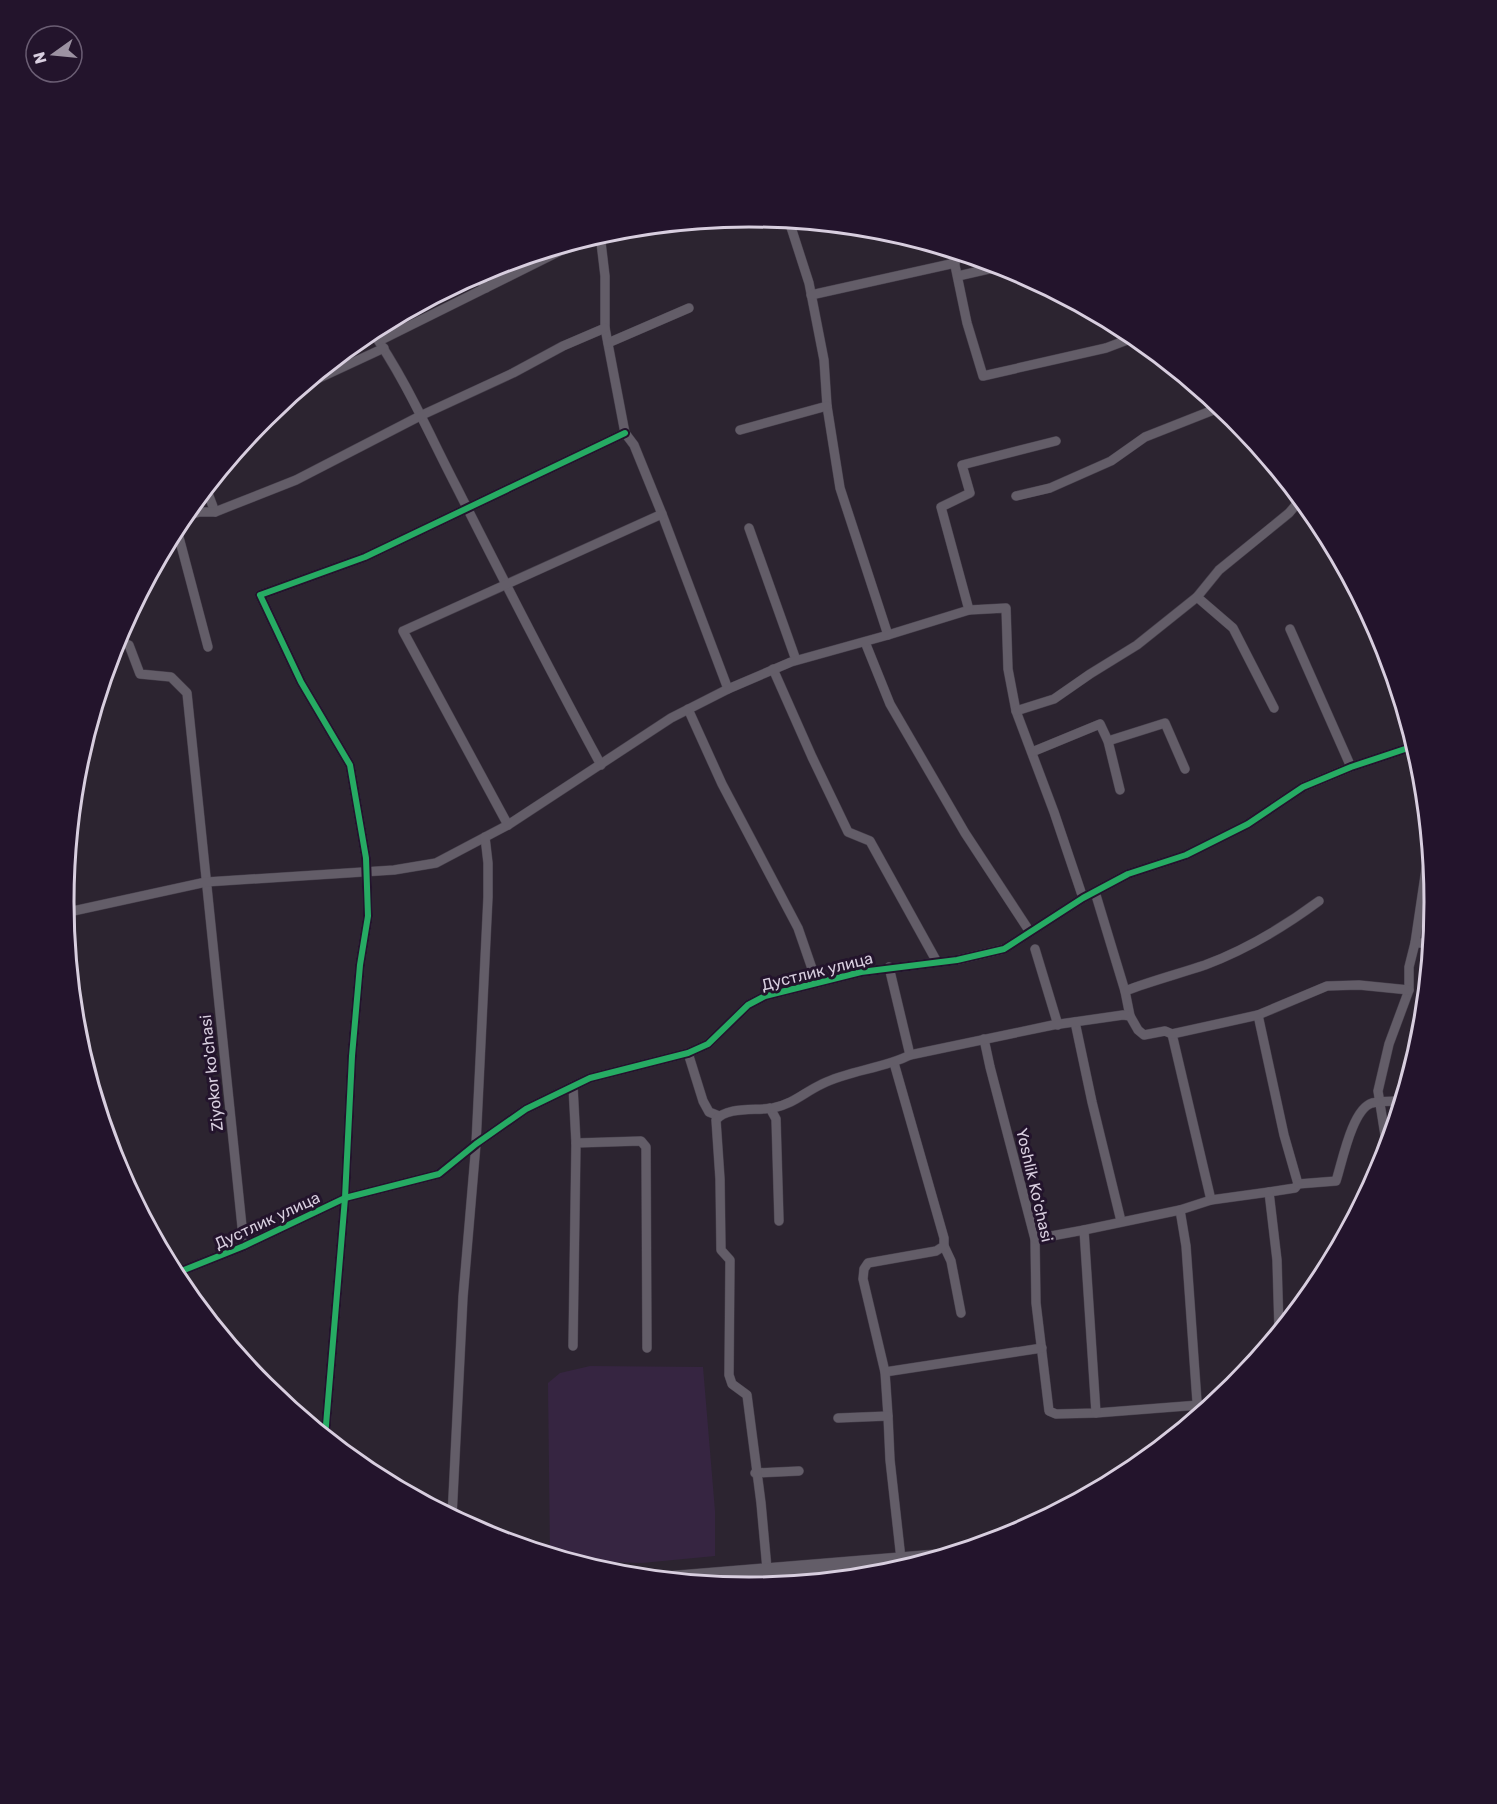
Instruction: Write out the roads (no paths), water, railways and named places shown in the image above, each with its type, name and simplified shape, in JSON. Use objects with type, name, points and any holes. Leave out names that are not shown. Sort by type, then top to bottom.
[{"type":"street","points":[[791,228],[811,295],[824,360],[827,406],[840,488],[888,635]]},
{"type":"street","points":[[601,244],[605,276],[605,328],[625,433],[634,445],[662,514],[728,689]]},
{"type":"street","points":[[334,369],[542,260]]},
{"type":"street","points":[[811,295],[955,262],[968,323],[983,376],[1106,348],[1124,341]]},
{"type":"street","points":[[958,276],[985,270]]},
{"type":"street","points":[[482,282],[486,288]]},
{"type":"street","points":[[608,343],[689,309]]},
{"type":"street","points":[[198,512],[215,512],[297,480],[420,416],[513,374],[563,346],[605,328]]},
{"type":"street","points":[[377,338],[420,416],[504,584],[601,765]]},
{"type":"street","points":[[740,430],[827,406]]},
{"type":"street","points":[[1016,496],[1050,488],[1111,461],[1145,437],[1211,411]]},
{"type":"street","points":[[326,1428],[345,1198],[358,988],[368,916],[367,871],[350,765],[301,682],[260,594],[365,557],[625,433]]},
{"type":"street","points":[[969,610],[941,507],[970,493],[962,465],[1056,441]]},
{"type":"street","points":[[209,496],[215,512]]},
{"type":"street","points":[[1016,711],[1054,699],[1137,645],[1197,597],[1219,570],[1289,513],[1295,506]]},
{"type":"street","points":[[508,825],[403,631],[662,514]]},
{"type":"street","points":[[749,528],[796,660]]},
{"type":"street","points":[[179,539],[208,647]]},
{"type":"street","points":[[1197,597],[1233,628],[1274,708]]},
{"type":"street","points":[[74,911],[206,882],[394,870],[436,863],[508,825],[671,718],[728,689],[796,660],[865,642],[969,610],[1006,609],[1008,669],[1016,711],[1083,898]]},
{"type":"street","points":[[1290,629],[1352,766]]},
{"type":"street","points":[[865,642],[874,670],[895,714],[965,833],[1030,932]]},
{"type":"street","name":"Ziyokor ko'chasi","points":[[125,644],[129,645],[140,674],[171,677],[187,693],[244,1246]]},
{"type":"street","points":[[773,669],[848,832],[870,841],[937,962]]},
{"type":"street","points":[[688,709],[736,812],[798,928],[817,983]]},
{"type":"street","points":[[1108,741],[1165,723],[1185,769]]},
{"type":"street","points":[[1032,752],[1100,724],[1108,741],[1120,790]]},
{"type":"street","name":"Дустлик улица","points":[[183,1270],[244,1246],[345,1198],[439,1174],[476,1144],[526,1109],[590,1078],[688,1053],[708,1044],[748,1005],[765,996],[861,972],[957,960],[1004,949],[1083,898],[1128,874],[1186,855],[1248,824],[1303,788],[1352,766],[1406,749]]},
{"type":"street","points":[[452,1508],[463,1297],[476,1144],[488,897],[485,837]]},
{"type":"street","points":[[1384,1130],[1378,1091],[1389,1044],[1409,990],[1409,967],[1423,887]]},
{"type":"street","points":[[1095,892],[1125,991],[1130,1016],[1138,1030],[1144,1035],[1165,1031],[1172,1034],[1258,1015],[1327,986],[1359,985],[1409,990]]},
{"type":"street","points":[[1125,991],[1204,965],[1245,947],[1319,902]]},
{"type":"street","points":[[1415,943],[1422,943]]},
{"type":"street","points":[[1035,950],[1058,1025]]},
{"type":"street","points":[[889,968],[909,1055]]},
{"type":"street","points":[[1258,1015],[1284,1135],[1298,1184]]},
{"type":"street","points":[[688,1053],[703,1101],[709,1112],[719,1116],[793,1102],[821,1084],[849,1074],[894,1063],[909,1055],[1058,1025],[1130,1016]]},
{"type":"street","points":[[1076,1022],[1120,1221]]},
{"type":"street","points":[[1172,1034],[1211,1200]]},
{"type":"street","name":"Yoshlik Ko'chasi","points":[[984,1039],[1035,1239],[1036,1303],[1049,1411],[1056,1414],[1096,1413]]},
{"type":"street","points":[[894,1063],[944,1238],[944,1246],[951,1262],[961,1313]]},
{"type":"street","points":[[573,1086],[576,1143],[573,1346]]},
{"type":"street","points":[[1035,1239],[1180,1209],[1211,1200],[1295,1188],[1298,1184],[1335,1181],[1356,1121],[1369,1105],[1393,1102]]},
{"type":"street","points":[[770,1108],[776,1119],[779,1221]]},
{"type":"street","points":[[719,1116],[716,1120],[722,1250],[730,1260],[731,1279],[729,1375],[732,1384],[747,1395],[755,1473],[761,1503],[766,1569]]},
{"type":"street","points":[[576,1143],[641,1141],[646,1147],[647,1348]]},
{"type":"street","points":[[1269,1192],[1277,1260],[1279,1319]]},
{"type":"street","points":[[1180,1209],[1186,1246],[1191,1348],[1197,1406]]},
{"type":"street","points":[[1084,1230],[1096,1413],[1191,1411]]},
{"type":"street","points":[[896,1560],[885,1372],[864,1279],[864,1269],[868,1263],[936,1251],[944,1246]]},
{"type":"street","points":[[885,1372],[1042,1348]]},
{"type":"street","points":[[838,1418],[888,1416]]},
{"type":"street","points":[[755,1473],[799,1471]]},
{"type":"street","points":[[737,1577],[766,1569],[883,1563]]},
{"type":"street","points":[[822,1573],[823,1565]]}]
